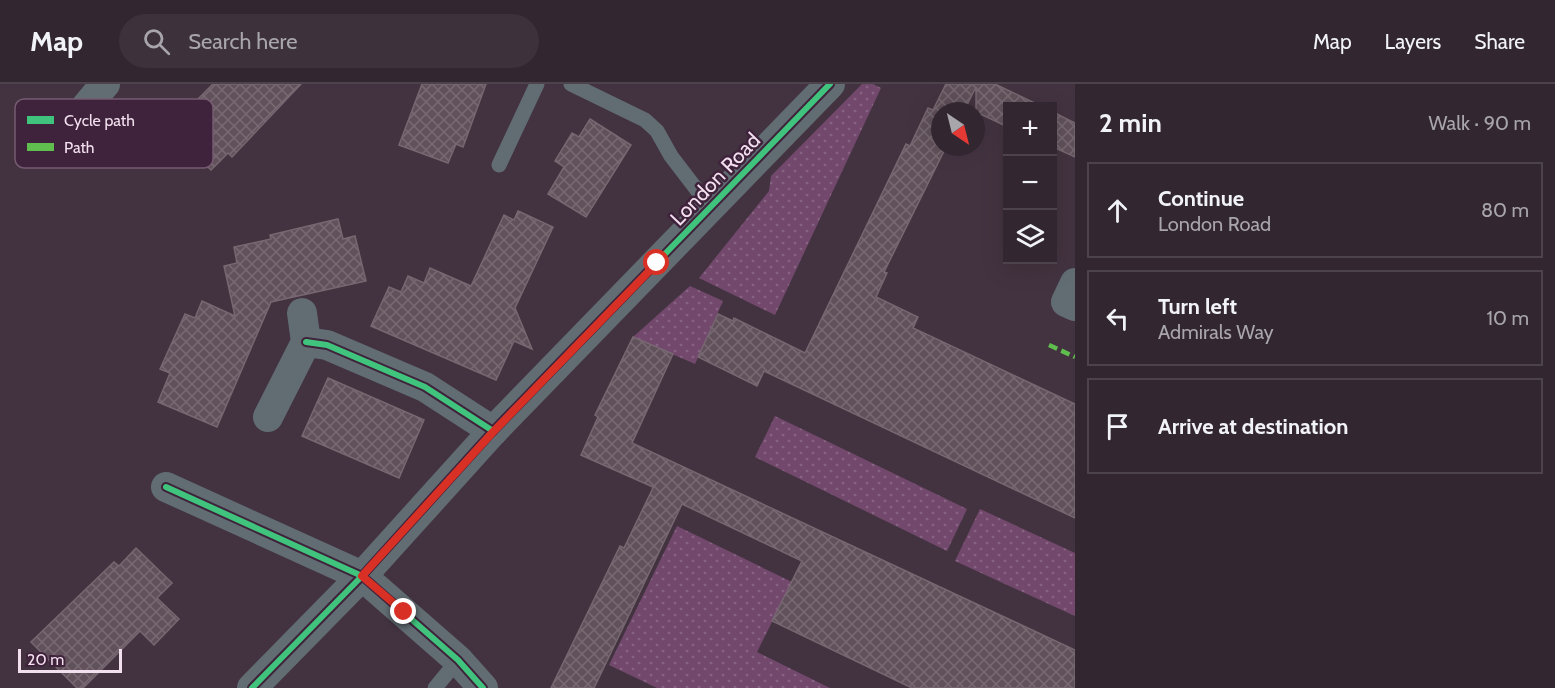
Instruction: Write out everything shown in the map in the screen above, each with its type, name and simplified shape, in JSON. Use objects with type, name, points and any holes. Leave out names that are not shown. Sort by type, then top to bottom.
[{"type":"street","points":[[93,99],[105,84]]},
{"type":"street","name":"London Road","points":[[252,688],[362,576],[493,432],[830,84]]},
{"type":"street","points":[[1075,283],[1066,302],[1075,306]]},
{"type":"street","points":[[268,417],[306,342],[302,313]]},
{"type":"street","points":[[306,342],[327,345],[425,387],[493,432]]},
{"type":"street","points":[[166,487],[362,576],[458,660],[483,688]]},
{"type":"lane","points":[[499,165],[537,84]]},
{"type":"lane","points":[[570,84],[645,120],[657,131],[671,156],[710,207]]},
{"type":"lane","points":[[435,688],[458,660]]},
{"type":"shaded area","points":[[862,84],[873,84],[881,88],[775,315],[699,278],[769,191],[771,176]]},
{"type":"shaded area","points":[[690,286],[723,301],[695,364],[633,337]]},
{"type":"shaded area","points":[[775,416],[967,509],[947,551],[755,457]]},
{"type":"shaded area","points":[[980,509],[1075,553],[1075,616],[955,561]]},
{"type":"shaded area","points":[[677,526],[792,582],[757,652],[830,688],[657,688],[609,665]]},
{"type":"building","points":[[213,84],[301,84],[232,157],[228,153],[213,168],[213,99],[198,99]]},
{"type":"building","points":[[422,84],[486,84],[463,147],[456,144],[448,163],[399,145]]},
{"type":"building","points":[[946,84],[995,84],[1033,102],[1003,102],[1003,125],[985,116],[985,102],[976,102],[976,87],[968,102],[937,102]]},
{"type":"building","points":[[928,108],[931,109],[931,156],[942,156],[884,272],[887,273],[876,297],[918,317],[913,328],[1075,404],[1075,518],[764,371],[757,386],[698,357],[718,314],[733,321],[734,318],[805,353],[906,144],[910,146]]},
{"type":"building","points":[[1057,114],[1075,123],[1075,157],[1057,149]]},
{"type":"building","points":[[590,119],[631,145],[586,217],[548,194],[564,167],[555,161],[572,133],[579,137]]},
{"type":"building","points":[[518,211],[553,227],[515,308],[532,349],[514,341],[496,380],[371,326],[389,287],[401,292],[408,276],[424,283],[430,268],[471,286],[504,215],[514,220]]},
{"type":"building","points":[[338,219],[343,239],[355,236],[366,281],[271,302],[217,427],[158,402],[170,373],[160,369],[185,314],[195,318],[202,301],[235,316],[224,266],[237,263],[234,247],[271,239],[270,235]]},
{"type":"building","points":[[633,337],[673,354],[632,443],[1075,650],[1075,688],[912,688],[772,621],[802,561],[682,504],[594,688],[551,688],[620,546],[624,548],[653,487],[581,455],[598,417],[595,415]]},
{"type":"building","points":[[328,378],[424,420],[399,478],[302,436]]},
{"type":"building","points":[[136,548],[172,583],[157,598],[179,619],[154,645],[140,631],[83,688],[77,688],[31,642],[114,562],[119,566]]},
{"type":"marked path","points":[[1049,345],[1075,357]]},
{"type":"cycle path","points":[[252,688],[362,576],[493,431],[830,84]]},
{"type":"cycle path","points":[[306,342],[327,345],[425,387],[493,431]]},
{"type":"cycle path","points":[[166,487],[362,576],[458,660],[483,688]]},
{"type":"route","points":[[404,612],[362,576],[493,432],[657,263]]}]
